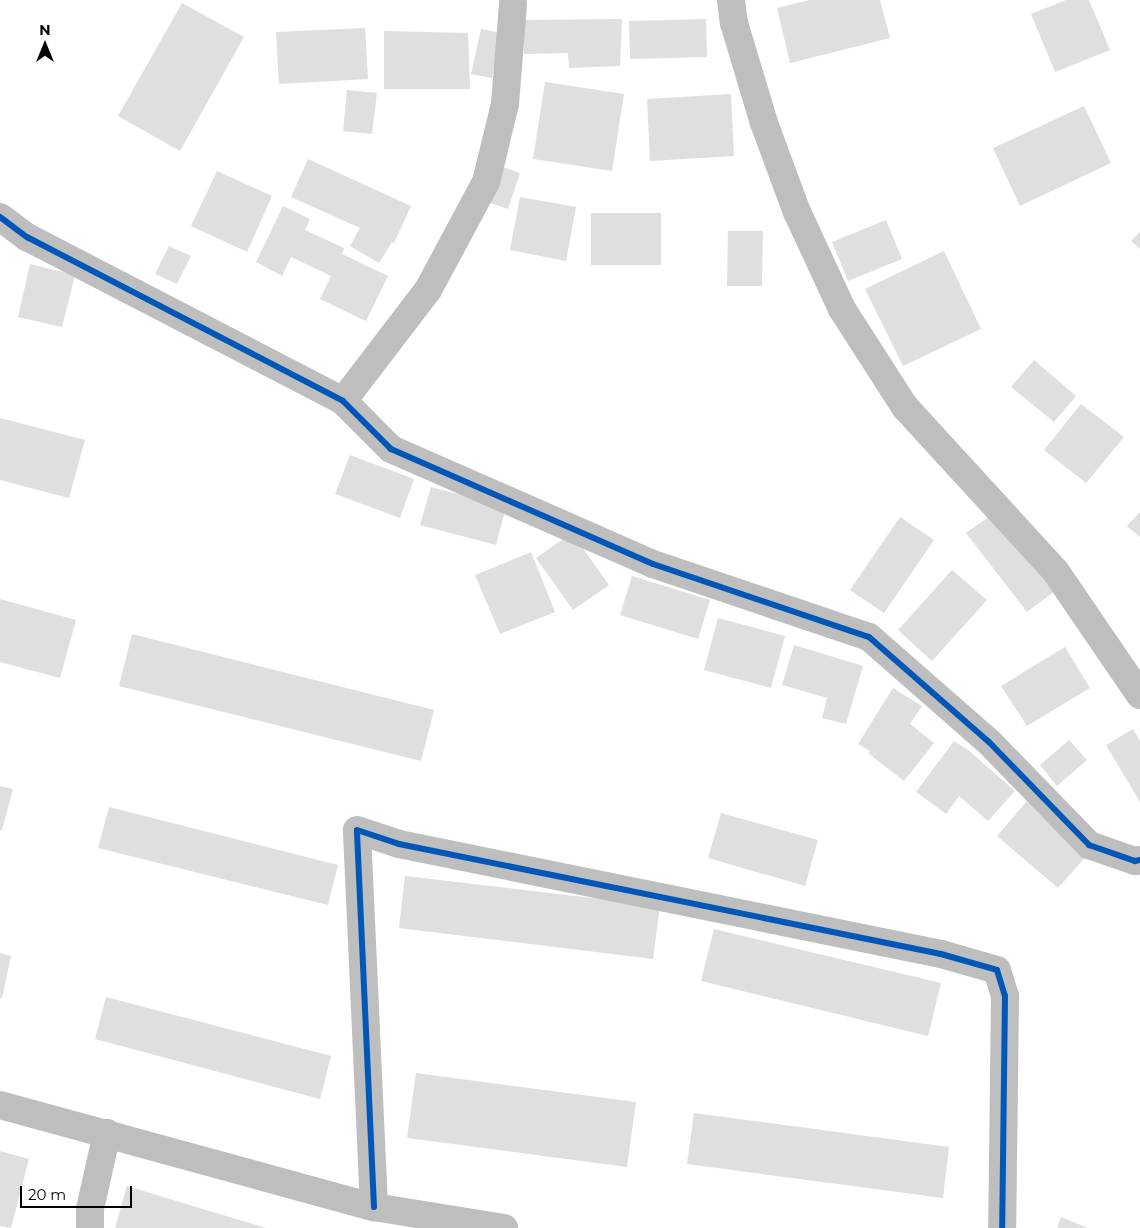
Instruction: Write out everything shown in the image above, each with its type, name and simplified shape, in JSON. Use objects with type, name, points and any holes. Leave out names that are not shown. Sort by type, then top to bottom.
[{"type":"street","points":[[731,0],[734,23],[764,123],[797,212],[842,309],[905,407],[1056,572],[1140,696]]},
{"type":"street","points":[[343,401],[428,290],[486,182],[505,104],[513,4]]},
{"type":"street","points":[[0,217],[27,237],[343,401],[391,448],[653,564],[869,637],[989,742],[1089,844],[1135,861],[1140,860]]},
{"type":"street","points":[[374,1207],[357,830],[399,844],[941,954],[997,970],[1005,996],[1002,1228]]},
{"type":"street","points":[[0,1105],[374,1207],[504,1228]]},
{"type":"street","points":[[90,1228],[90,1209],[107,1133]]},
{"type":"building","points":[[810,0],[880,0],[890,38],[790,63],[777,8]]},
{"type":"building","points":[[1066,0],[1089,0],[1110,50],[1055,72],[1031,14]]},
{"type":"building","points":[[182,3],[244,37],[180,151],[118,116]]},
{"type":"building","points":[[622,19],[620,66],[569,68],[568,53],[524,54],[524,20]]},
{"type":"building","points":[[706,19],[707,57],[630,59],[629,21]]},
{"type":"building","points":[[365,28],[368,79],[279,84],[276,32]]},
{"type":"building","points":[[481,29],[501,33],[492,78],[471,74]]},
{"type":"building","points":[[384,31],[468,33],[470,89],[384,89]]},
{"type":"building","points":[[545,82],[624,94],[612,171],[533,159]]},
{"type":"building","points":[[347,90],[377,93],[372,134],[343,131]]},
{"type":"building","points":[[731,94],[734,156],[650,161],[647,99]]},
{"type":"building","points":[[1084,106],[1111,163],[1020,206],[993,148]]},
{"type":"building","points":[[308,159],[411,206],[394,243],[392,242],[379,263],[350,246],[360,228],[291,197]]},
{"type":"building","points":[[500,166],[520,173],[508,209],[487,202]]},
{"type":"building","points":[[217,171],[272,196],[247,252],[191,226]]},
{"type":"building","points":[[520,197],[576,207],[566,261],[510,250]]},
{"type":"building","points":[[283,206],[310,219],[305,230],[344,248],[342,254],[388,276],[366,321],[320,299],[331,276],[291,257],[282,276],[256,262]]},
{"type":"building","points":[[591,213],[661,213],[661,265],[591,265]]},
{"type":"building","points":[[886,220],[902,259],[848,281],[832,242]]},
{"type":"building","points":[[728,231],[763,231],[762,286],[727,286]]},
{"type":"building","points":[[1140,232],[1140,249],[1131,241]]},
{"type":"building","points":[[169,246],[191,256],[177,284],[155,274]]},
{"type":"building","points":[[944,251],[981,329],[903,366],[865,289]]},
{"type":"building","points":[[30,264],[75,275],[62,327],[18,317]]},
{"type":"building","points":[[1034,360],[1076,396],[1054,422],[1011,387]]},
{"type":"building","points":[[1081,404],[1124,437],[1086,483],[1044,450]]},
{"type":"building","points":[[0,418],[85,440],[69,498],[0,480]]},
{"type":"building","points":[[350,455],[414,479],[400,518],[335,494]]},
{"type":"building","points":[[431,487],[506,507],[496,545],[420,525]]},
{"type":"building","points":[[1140,512],[1140,537],[1127,526]]},
{"type":"building","points":[[994,513],[1055,591],[1027,612],[966,533]]},
{"type":"building","points":[[900,517],[934,540],[884,613],[850,590]]},
{"type":"building","points":[[572,533],[609,585],[573,610],[536,558]]},
{"type":"building","points":[[531,552],[555,612],[500,634],[475,575]]},
{"type":"building","points":[[952,570],[987,600],[932,661],[898,630]]},
{"type":"building","points":[[632,576],[710,600],[698,639],[620,615]]},
{"type":"building","points":[[0,599],[76,620],[60,678],[0,662]]},
{"type":"building","points":[[718,618],[785,636],[771,688],[704,670]]},
{"type":"building","points":[[132,634],[434,710],[421,761],[119,686]]},
{"type":"building","points":[[794,645],[863,666],[846,724],[822,718],[827,698],[782,685]]},
{"type":"building","points":[[1065,647],[1090,688],[1027,726],[1001,686]]},
{"type":"building","points":[[893,688],[922,706],[910,724],[934,743],[904,781],[868,753],[870,751],[858,744]]},
{"type":"building","points":[[1133,729],[1140,741],[1140,802],[1106,745]]},
{"type":"building","points":[[1069,740],[1087,760],[1057,786],[1040,765]]},
{"type":"building","points":[[954,741],[968,750],[1015,791],[988,821],[959,796],[946,814],[916,792]]},
{"type":"building","points":[[0,786],[13,789],[2,830],[0,830]]},
{"type":"building","points":[[1027,801],[1089,853],[1058,888],[997,836]]},
{"type":"building","points":[[109,807],[338,865],[328,905],[98,848]]},
{"type":"building","points":[[721,813],[818,840],[805,886],[708,858]]},
{"type":"building","points":[[405,876],[660,906],[653,959],[399,928]]},
{"type":"building","points":[[714,929],[941,983],[928,1036],[701,981]]},
{"type":"building","points":[[0,953],[11,956],[2,998],[0,998]]},
{"type":"building","points":[[106,997],[331,1056],[320,1099],[95,1039]]},
{"type":"building","points":[[416,1073],[636,1102],[627,1167],[407,1138]]},
{"type":"building","points":[[694,1113],[949,1147],[943,1198],[687,1164]]},
{"type":"building","points":[[0,1151],[29,1159],[11,1228],[0,1226]]},
{"type":"building","points":[[127,1186],[266,1228],[115,1228]]},
{"type":"building","points":[[1061,1217],[1088,1228],[1057,1228]]},
{"type":"cycle path","points":[[0,217],[27,237],[343,401],[391,449],[653,564],[869,637],[989,742],[1089,845],[1135,861],[1140,860]]},
{"type":"cycle path","points":[[374,1207],[357,830],[399,844],[941,954],[997,970],[1005,996],[1002,1228]]}]
